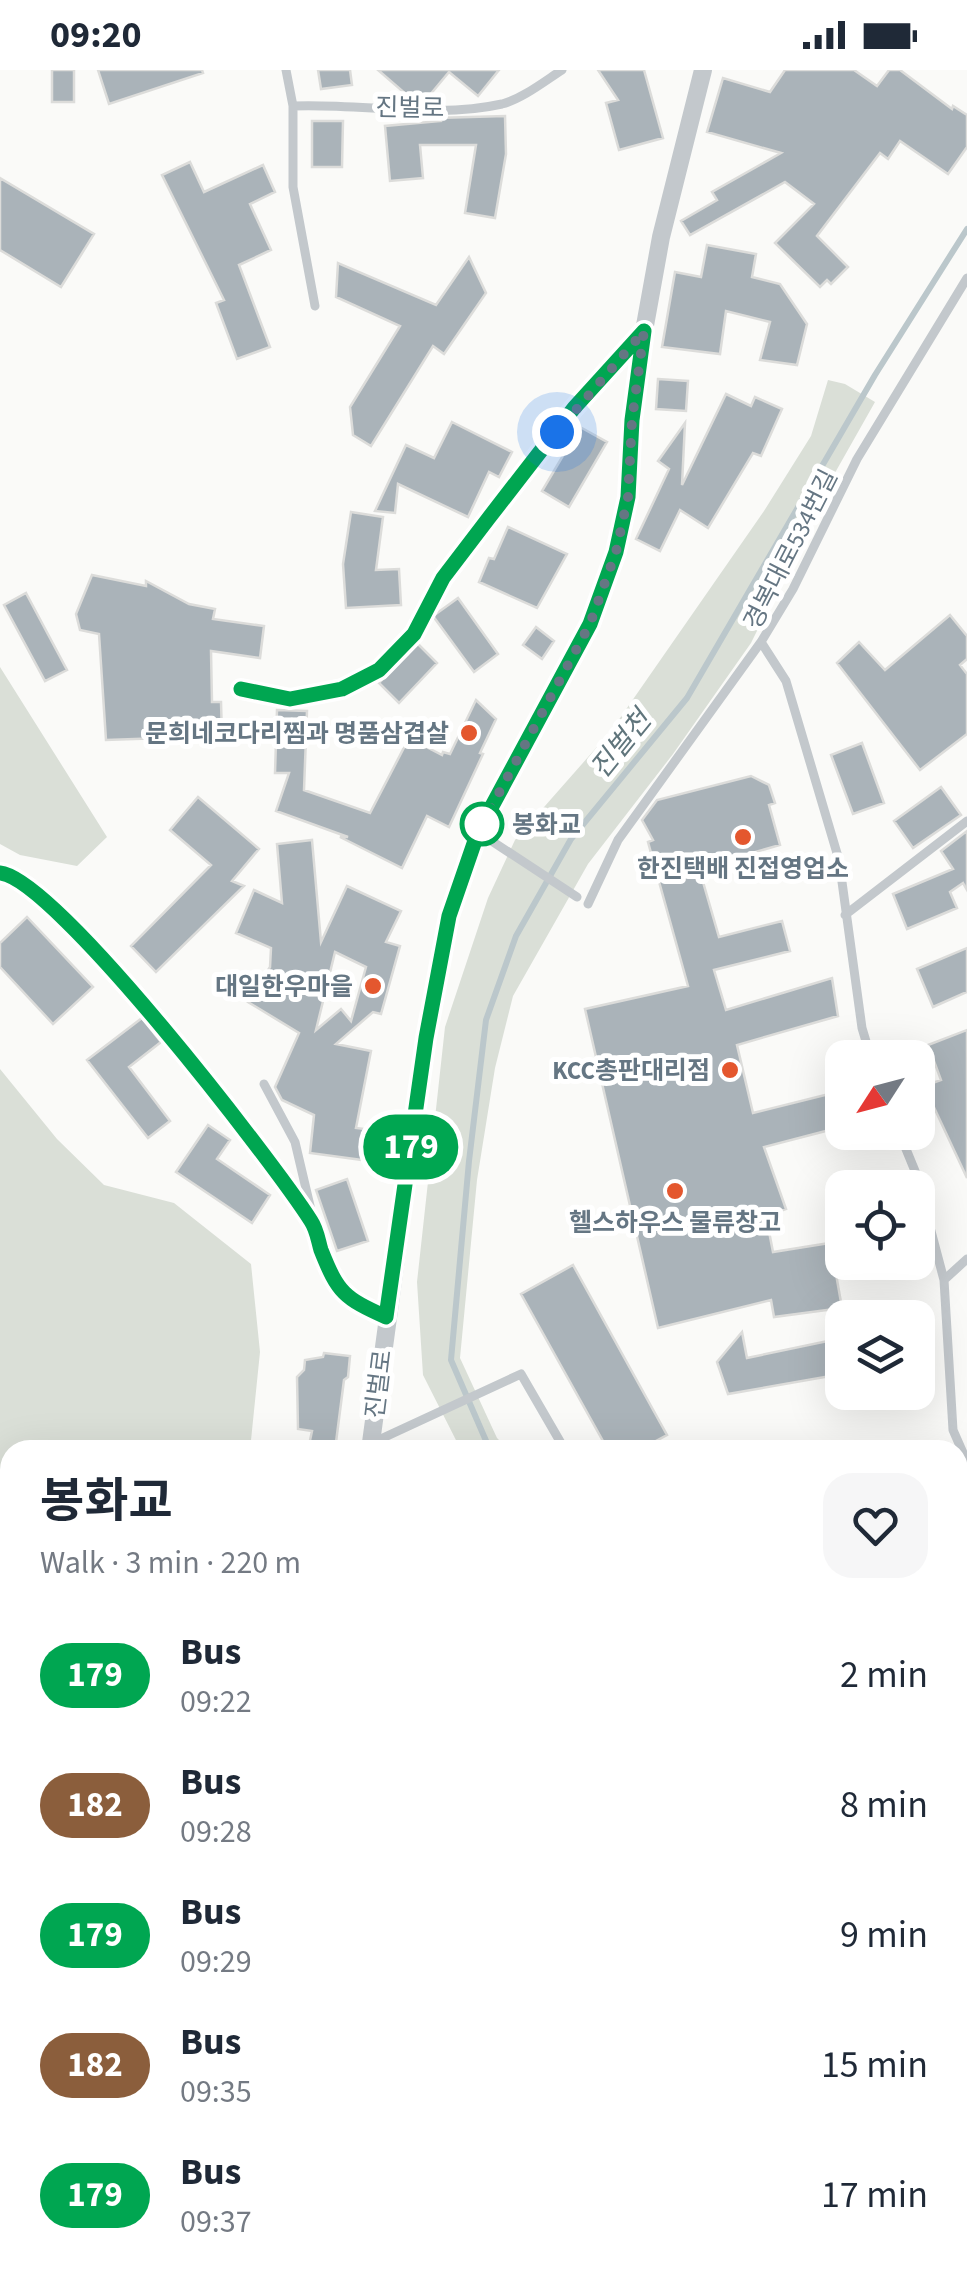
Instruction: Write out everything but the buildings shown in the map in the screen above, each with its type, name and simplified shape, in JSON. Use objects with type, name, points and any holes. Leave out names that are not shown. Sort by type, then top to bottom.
[{"type":"street","name":"진벌로","points":[[372,1440],[426,1038],[449,916],[478,832],[590,624],[616,552],[628,497],[632,420],[644,331],[661,237],[703,70]]},
{"type":"lane","points":[[286,70],[293,106],[292,187],[315,306]]},
{"type":"lane","name":"진벌로","points":[[293,106],[431,110],[504,104],[562,70]]},
{"type":"lane","name":"경복대로534번길","points":[[866,1040],[839,860],[786,681],[761,642],[793,589],[858,459],[967,278]]},
{"type":"lane","points":[[241,689],[290,699],[342,689],[379,670],[414,634],[443,578],[574,408],[644,331]]},
{"type":"lane","points":[[588,904],[618,840],[761,642]]},
{"type":"lane","points":[[846,916],[967,821]]},
{"type":"lane","points":[[478,832],[577,896]]},
{"type":"lane","name":"진벌로","points":[[0,873],[11,874],[53,908],[150,1012],[314,1225]]},
{"type":"lane","name":"진벌로","points":[[264,1084],[295,1142],[314,1225],[334,1281],[350,1301],[386,1317]]},
{"type":"lane","points":[[906,1150],[944,1280],[953,1430],[957,1440]]},
{"type":"lane","points":[[944,1280],[967,1259]]},
{"type":"lane","points":[[382,1440],[521,1374],[559,1440]]},
{"type":"shaded area","points":[[828,380],[845,384],[875,402],[836,471],[751,643],[673,754],[588,864],[513,996],[495,1068],[477,1180],[460,1358],[499,1440],[456,1440],[423,1375],[417,1282],[445,1027],[488,898],[515,840],[611,731],[764,511],[811,436]]},
{"type":"shaded area","points":[[0,667],[107,837],[77,866],[20,855],[0,844]]},
{"type":"shaded area","points":[[0,1069],[57,1139],[104,1185],[174,1203],[251,1264],[260,1352],[251,1440],[0,1440]]},
{"type":"waterway","name":"진벌천","points":[[486,1440],[451,1360],[486,1020],[516,936],[571,839],[687,698],[875,375],[967,229]]},
{"type":"bus line","name":"179","points":[[0,873],[11,874],[53,908],[150,1012],[197,1068],[314,1225],[334,1281],[350,1301],[386,1317],[426,1038],[449,916],[478,832],[590,624],[616,552],[628,497],[632,420],[644,331],[574,408],[443,578],[414,634],[379,670],[342,689],[290,699],[241,689]]},
{"type":"place","name":"문희네코다리찜과 명품삼겹살","points":[[469,733]]},
{"type":"place","name":"봉화교","points":[[482,824]]},
{"type":"place","name":"한진택배 진접영업소","points":[[743,837]]},
{"type":"place","name":"대일한우마을","points":[[373,986]]},
{"type":"place","name":"KCC총판대리점","points":[[730,1070]]},
{"type":"place","name":"헬스하우스 물류창고","points":[[675,1191]]},
{"type":"route","points":[[482,824],[478,832],[590,624],[616,552],[628,497],[632,420],[644,331],[557,432]]}]
